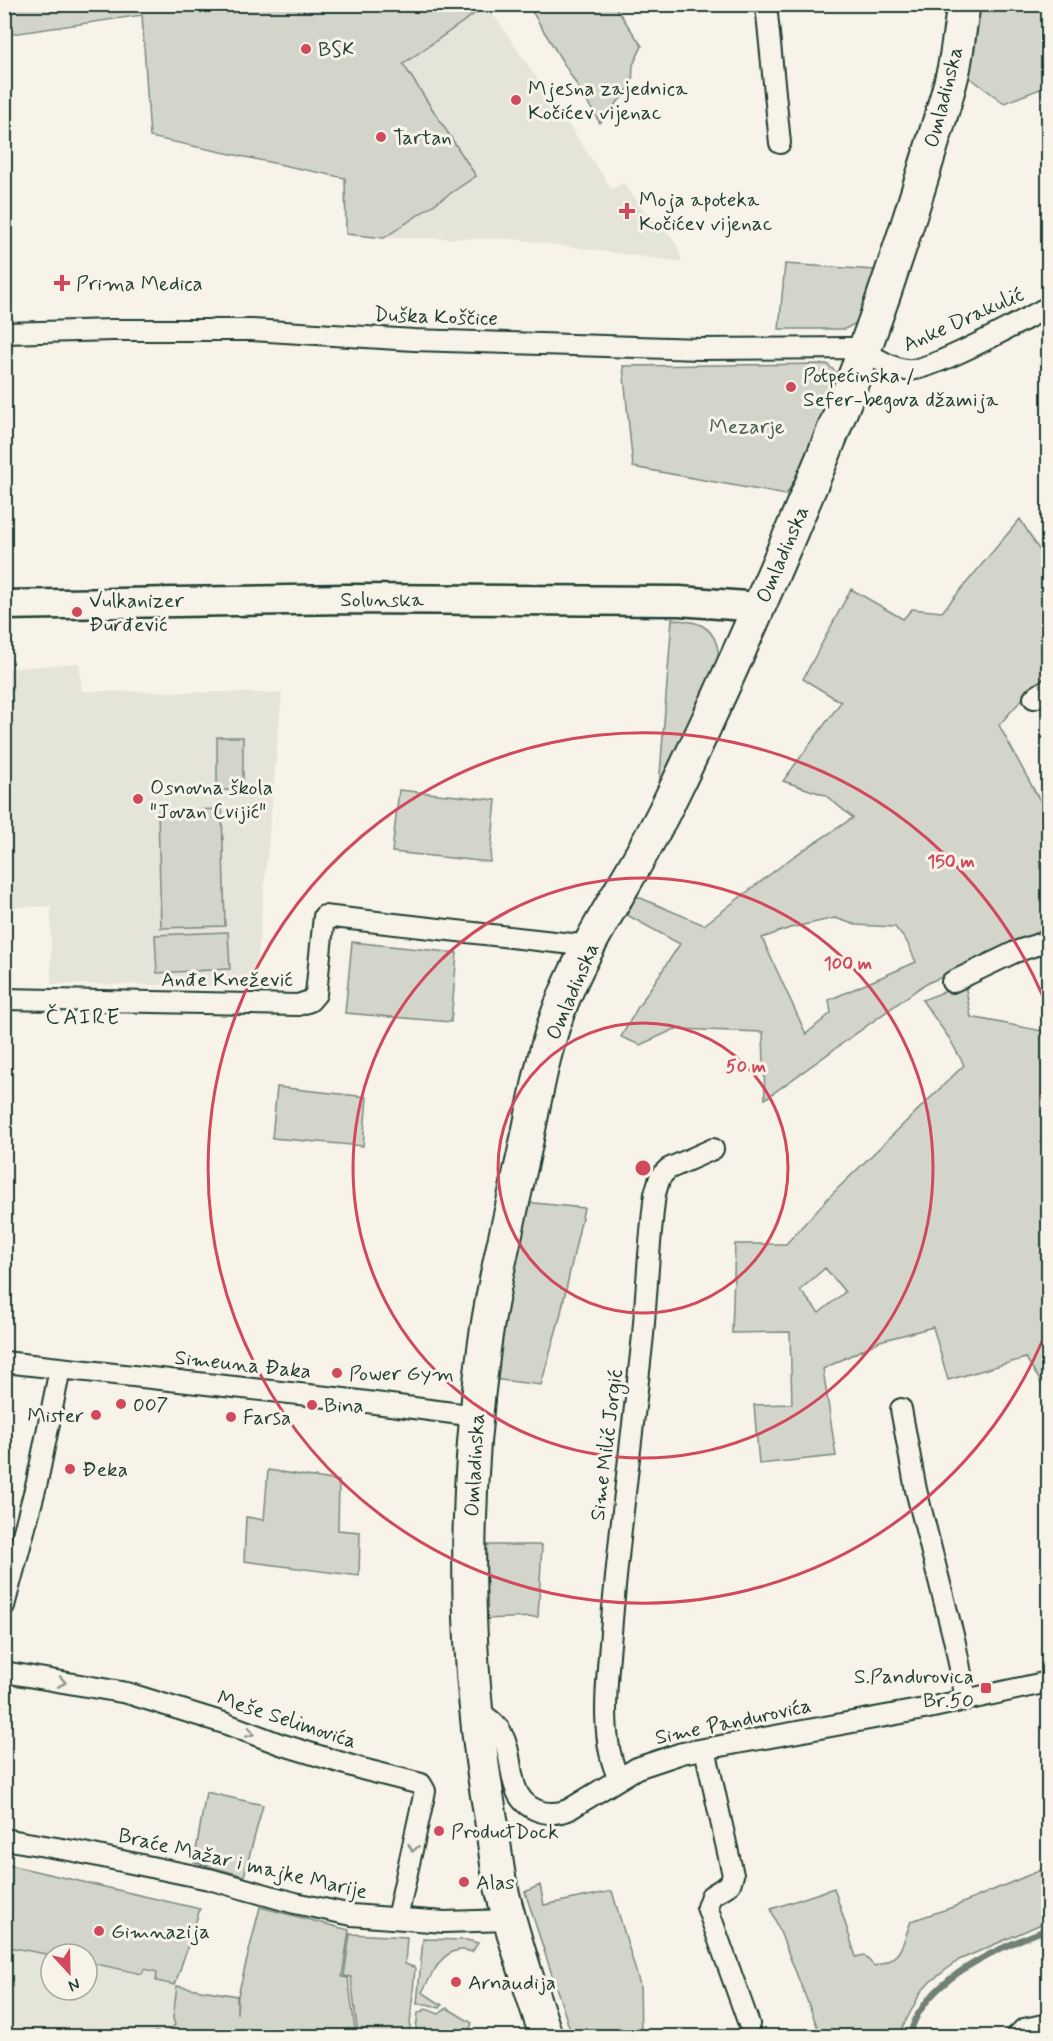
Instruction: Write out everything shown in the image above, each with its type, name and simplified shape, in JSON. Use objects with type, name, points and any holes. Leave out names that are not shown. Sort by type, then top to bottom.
[{"type":"main road","name":"Omladinska","points":[[546,2037],[509,1920],[499,1876],[484,1786],[472,1660],[470,1552],[476,1416],[485,1343],[501,1252],[541,1072],[564,999],[590,946],[644,852],[760,607],[865,351],[906,232],[947,95],[955,64],[964,4]]},
{"type":"street","points":[[766,4],[780,143]]},
{"type":"street","name":"Anke Drakulić","points":[[865,351],[897,368],[913,369],[965,349],[1048,307]]},
{"type":"street","name":"Duška Koščice","points":[[4,333],[252,330],[414,340],[700,349],[850,348],[865,351]]},
{"type":"street","name":"Solunska","points":[[4,605],[369,599],[679,601],[760,607]]},
{"type":"street","name":"Anđe Knežević","points":[[4,999],[298,1005],[310,1001],[316,994],[324,916],[590,946]]},
{"type":"street","points":[[952,982],[1015,952],[1048,941]]},
{"type":"street","name":"Sime Milić Jorgić","points":[[619,1778],[611,1761],[608,1747],[608,1673],[618,1550],[655,1194],[660,1177],[669,1169],[713,1149]]},
{"type":"street","name":"Simeuna Đaka","points":[[4,1362],[336,1398],[476,1416]]},
{"type":"street","points":[[4,1606],[35,1489],[60,1368]]},
{"type":"street","points":[[901,1409],[916,1490],[955,1643],[966,1700]]},
{"type":"street","name":"Meše Selimovića","points":[[4,1672],[127,1693],[332,1760],[421,1784],[425,1791],[397,1918]]},
{"type":"street","name":"Sime Pandurovića","points":[[477,1710],[493,1722],[500,1731],[510,1752],[515,1787],[530,1808],[557,1814],[568,1810],[619,1778],[659,1759],[1048,1682]]},
{"type":"street","points":[[705,1749],[733,1875],[730,1884],[711,1896],[707,1907],[749,2024]]},
{"type":"street","name":"Braće Mažar i majke Marije","points":[[4,1839],[209,1879],[295,1903],[352,1915],[444,1922],[509,1920]]},
{"type":"street","points":[[1017,2037],[1024,2029],[1048,2024]]},
{"type":"shaded area","points":[[487,5],[612,189],[623,183],[647,214],[669,233],[678,247],[682,262],[513,239],[384,238],[476,176],[403,64]]},
{"type":"shaded area","name":"Osnovna škola \"Jovan Cvijić\"","points":[[79,663],[82,691],[282,693],[255,988],[51,984],[51,906],[5,908],[4,669]]},
{"type":"shaded area","name":"Gimnazija","points":[[5,1864],[200,1909],[176,1984],[238,1995],[236,2034],[247,2036],[5,2036]]},
{"type":"green space","points":[[4,5],[487,5],[403,64],[476,176],[384,238],[346,234],[345,178],[150,137],[142,15],[5,35]]},
{"type":"green space","points":[[528,5],[614,5],[642,46],[633,65],[632,85],[600,123]]},
{"type":"green space","points":[[978,5],[1048,5],[1048,22],[1045,28],[1048,31],[1048,86],[1004,103],[969,77],[977,33]]},
{"type":"green space","points":[[785,264],[875,270],[858,322],[845,329],[779,329]]},
{"type":"green space","name":"Mezarje","points":[[827,364],[838,374],[837,381],[797,475],[786,495],[633,467],[623,366]]},
{"type":"green space","points":[[1020,519],[1048,564],[1048,682],[1024,697],[999,725],[1048,816],[1048,932],[1020,940],[989,953],[966,967],[925,984],[765,1099],[763,1032],[675,1029],[640,1045],[621,1037],[680,944],[627,915],[636,896],[704,925],[794,856],[853,818],[825,795],[783,781],[841,702],[803,679],[851,589],[903,619],[912,609],[942,612]],"holes":[[[835,918],[856,925],[895,927],[907,942],[916,962],[829,1000],[831,1013],[806,1034],[762,938],[790,928]]]},
{"type":"green space","points":[[672,619],[701,625],[711,633],[718,650],[718,662],[659,787]]},
{"type":"green space","points":[[217,737],[243,737],[243,790],[217,790]]},
{"type":"green space","points":[[399,790],[496,800],[490,862],[392,852]]},
{"type":"green space","points":[[222,809],[225,926],[161,928],[158,811]]},
{"type":"green space","points":[[228,932],[230,969],[157,973],[155,935]]},
{"type":"green space","points":[[352,942],[457,953],[451,1022],[345,1013]]},
{"type":"green space","points":[[965,984],[971,1017],[1048,1032],[1048,1390],[1026,1358],[948,1380],[933,1327],[880,1341],[823,1369],[836,1456],[759,1464],[754,1405],[792,1404],[790,1332],[732,1333],[735,1244],[786,1244],[828,1198],[964,1065],[949,1038],[922,1000]],"holes":[[[825,1268],[845,1292],[819,1313],[800,1290]]]},
{"type":"green space","points":[[277,1087],[367,1097],[363,1146],[272,1138]]},
{"type":"green space","points":[[524,1202],[584,1208],[560,1317],[541,1385],[492,1379]]},
{"type":"green space","points":[[268,1470],[339,1481],[338,1530],[360,1532],[359,1576],[244,1561],[246,1517],[264,1520]]},
{"type":"green space","points":[[482,1545],[542,1545],[538,1617],[481,1619]]},
{"type":"green space","points":[[206,1792],[263,1805],[244,1876],[194,1862]]},
{"type":"green space","points":[[5,1864],[200,1909],[175,1985],[156,1981],[157,1972],[144,1969],[142,1974],[99,1965],[99,1942],[39,1942],[39,1953],[9,1947],[5,1966]]},
{"type":"green space","points":[[1048,1867],[1048,1921],[959,1960],[930,1982],[921,1992],[898,2036],[821,2036],[771,1909],[834,1888],[856,1957],[864,1955],[874,1966],[896,1956],[903,1945],[911,1921],[953,1907]]},
{"type":"green space","points":[[540,1885],[544,1905],[612,1891],[640,1985],[641,2036],[572,2036],[525,1892]]},
{"type":"green space","points":[[260,1907],[349,1930],[342,1977],[348,1978],[356,2036],[157,2036],[155,2032],[165,2034],[175,2025],[173,2018],[177,1986],[237,1996],[237,2014],[238,1995]]},
{"type":"green space","points":[[350,1934],[407,1937],[405,1964],[415,1969],[409,2036],[358,2036],[351,1977],[344,1976]]},
{"type":"green space","points":[[423,1939],[467,1940],[478,1943],[472,1952],[462,1950],[447,1955],[431,1976],[422,1992],[442,2005],[440,2008],[417,2004]]},
{"type":"green space","points":[[447,2008],[472,2023],[467,2036],[415,2036],[418,2013],[426,2009],[439,2014]]},
{"type":"waterway","points":[[909,2036],[920,2011],[945,1983],[995,1951],[1048,1929]]},
{"type":"place","name":"BSK","points":[[306,49]]},
{"type":"place","name":"Mjesna zajednica Kočićev vijenac","points":[[516,100]]},
{"type":"place","name":"Tartan","points":[[381,137]]},
{"type":"place","name":"Moja apoteka Kočićev vijenac","points":[[627,211]]},
{"type":"place","name":"Prima Medica","points":[[62,283]]},
{"type":"place","name":"Potpećinska / Sefer-begova džamija","points":[[791,387]]},
{"type":"place","name":"Vulkanizer Đurđević","points":[[77,612]]},
{"type":"place","name":"Osnovna škola \"Jovan Cvijić\"","points":[[138,799]]},
{"type":"place","name":"Power Gym","points":[[337,1373]]},
{"type":"place","name":"007","points":[[121,1404]]},
{"type":"place","name":"Bina","points":[[312,1405]]},
{"type":"place","name":"Mister","points":[[96,1415]]},
{"type":"place","name":"Farsa","points":[[231,1417]]},
{"type":"place","name":"Đeka","points":[[70,1469]]},
{"type":"place","name":"S.Pandurovica Br.50","points":[[986,1688]]},
{"type":"place","name":"ProductDock","points":[[439,1831]]},
{"type":"place","name":"Alas","points":[[464,1882]]},
{"type":"place","name":"Gimnazija","points":[[99,1931]]},
{"type":"place","name":"Arnaudija","points":[[456,1982]]},
{"type":"district","name":"ČAIRE","points":[[83,1016]]}]
